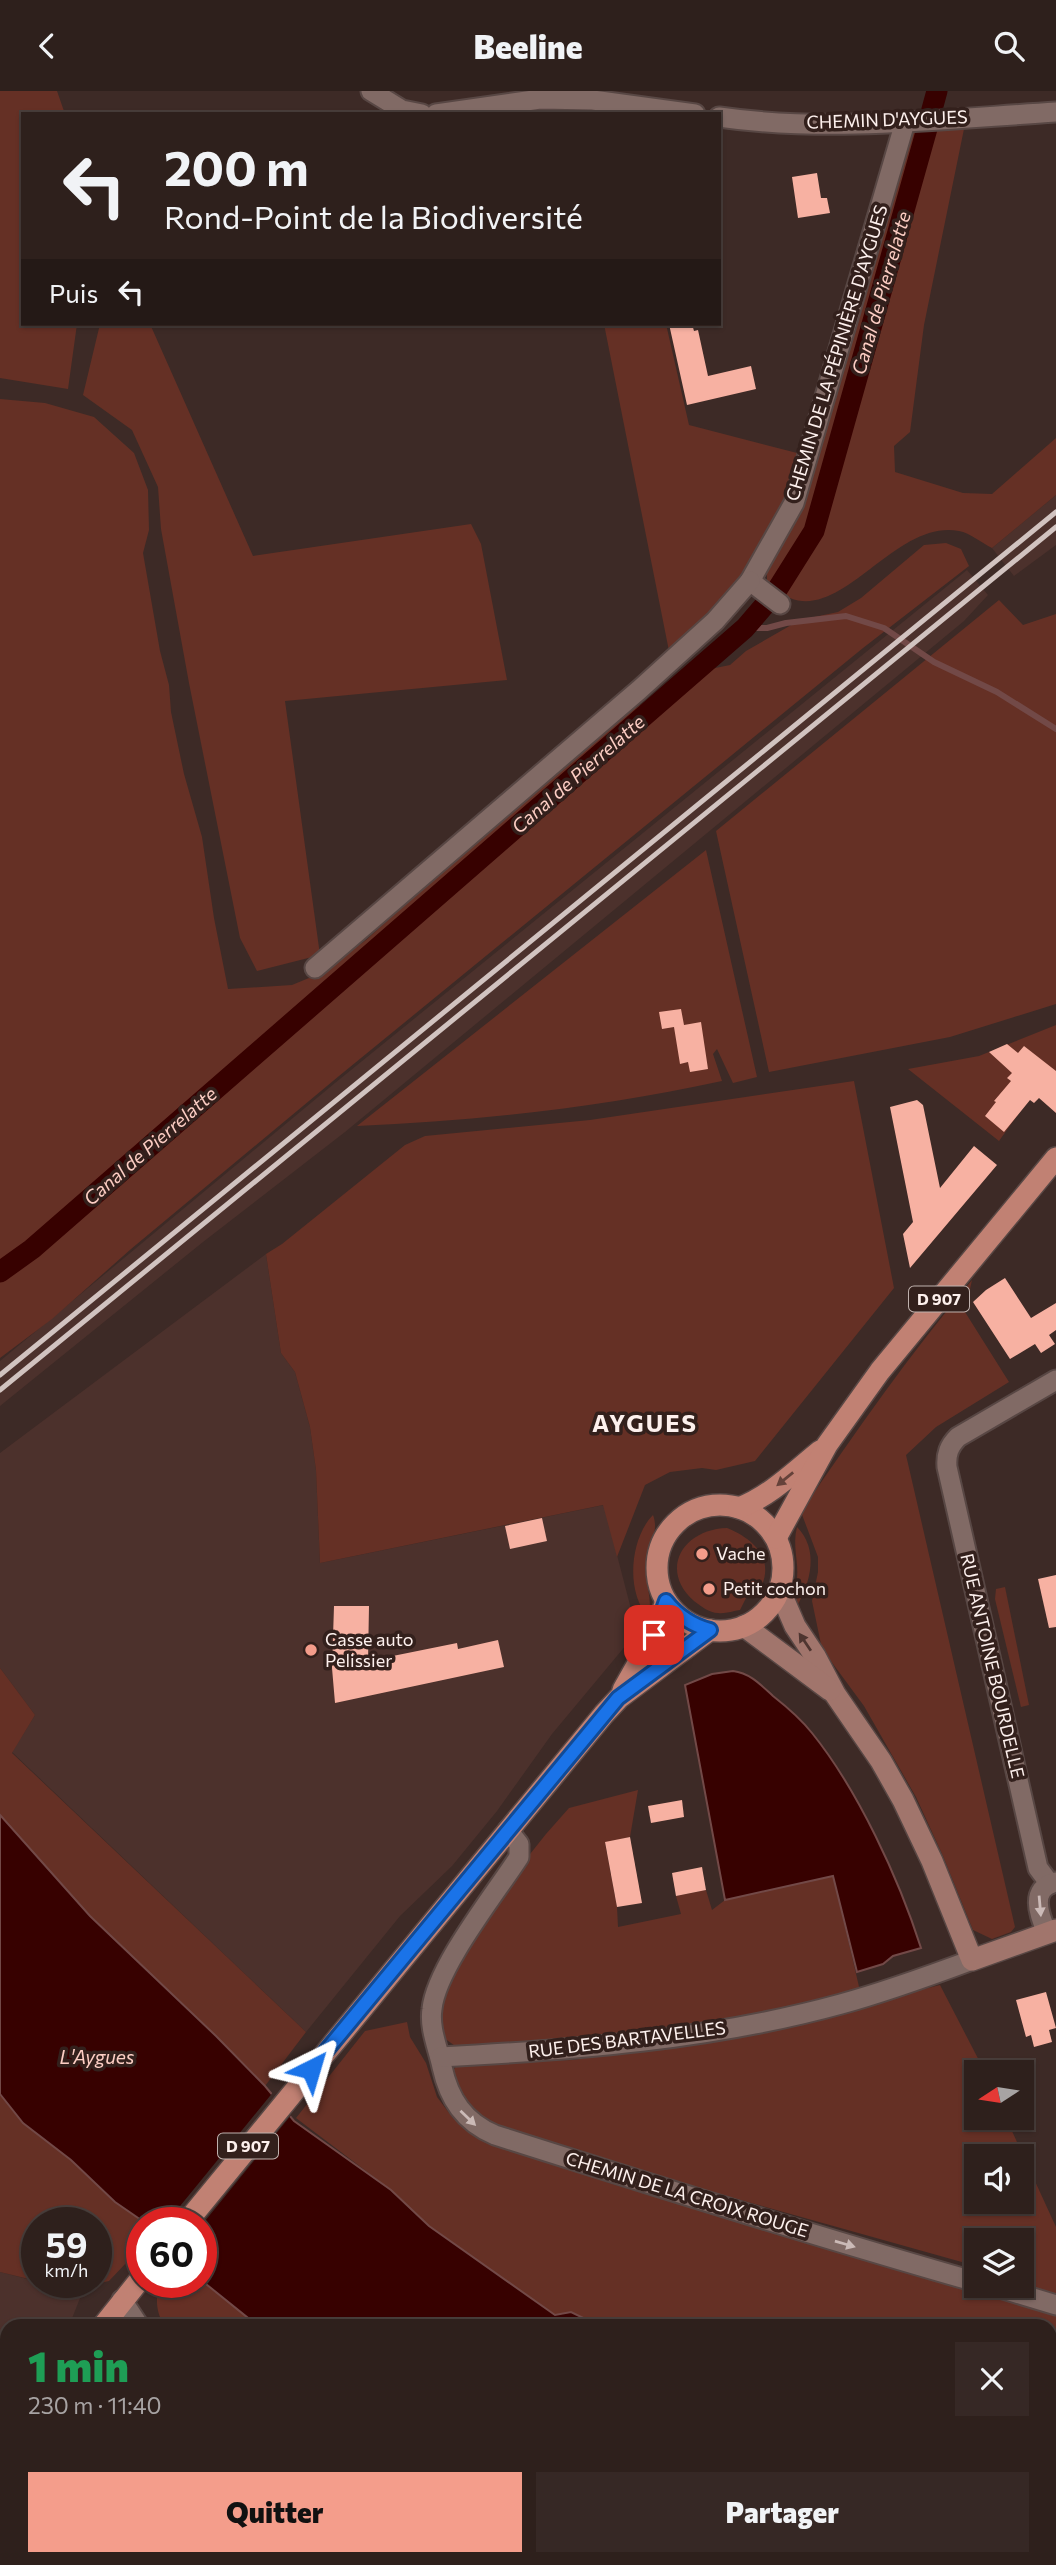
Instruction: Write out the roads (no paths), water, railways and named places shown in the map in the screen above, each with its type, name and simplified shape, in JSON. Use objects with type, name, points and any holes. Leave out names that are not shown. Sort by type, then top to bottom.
[{"type":"main road","name":"D 907","points":[[776,1538],[827,1445],[880,1371],[1056,1158]]},
{"type":"main road","name":"D 907","points":[[739,1508],[762,1497],[827,1445]]},
{"type":"main road","points":[[719,1505],[739,1508],[760,1520],[776,1538],[782,1555],[783,1572],[779,1589],[765,1611],[744,1626],[710,1630],[690,1623],[666,1601],[659,1583],[657,1564],[661,1546],[670,1529],[683,1517],[700,1508],[719,1505]]},
{"type":"main road","name":"D 907","points":[[199,2207],[618,1698],[654,1635],[666,1601]]},
{"type":"main road","name":"D 907","points":[[618,1698],[710,1630]]},
{"type":"main road","points":[[108,2319],[126,2295]]},
{"type":"street","points":[[371,91],[402,110],[412,112]]},
{"type":"street","points":[[452,112],[553,99],[593,100],[680,112]]},
{"type":"street","name":"CHEMIN D'AYGUES","points":[[721,117],[765,124],[905,122],[1056,112]]},
{"type":"street","name":"CHEMIN DE LA PÉPINIÈRE D'AYGUES","points":[[315,968],[639,690],[754,585],[794,503],[905,122]]},
{"type":"street","points":[[754,585],[780,604]]},
{"type":"street","name":"RUE ANTOINE BOURDELLE","points":[[1051,1931],[1038,1903],[1039,1893],[1053,1883],[1038,1868],[973,1587],[946,1456],[950,1445],[958,1437],[1056,1380]]},
{"type":"street","points":[[779,1589],[795,1626],[903,1800],[932,1861],[972,1960]]},
{"type":"street","points":[[744,1626],[835,1694]]},
{"type":"street","points":[[440,2057],[431,2011],[435,1991],[445,1970],[519,1857],[519,1844],[508,1830]]},
{"type":"street","name":"RUE DES BARTAVELLES","points":[[440,2057],[513,2054],[666,2039],[754,2024],[841,2004],[1051,1931]]},
{"type":"street","name":"CHEMIN DE LA CROIX ROUGE","points":[[440,2057],[446,2082],[456,2105],[468,2119],[488,2132],[786,2227],[964,2279]]},
{"type":"street","points":[[1033,2298],[1056,2305]]},
{"type":"street","points":[[122,2300],[134,2319]]},
{"type":"water","points":[[733,1671],[755,1680],[789,1709],[808,1728],[829,1756],[876,1836],[921,1948],[893,1956],[883,1964],[857,1972],[833,1876],[725,1900],[685,1685],[712,1674]]},
{"type":"water","name":"L'Aygues","points":[[0,1815],[90,1916],[216,2036],[265,2086],[294,2121],[391,2190],[429,2226],[555,2315],[571,2312],[586,2319],[249,2319],[217,2293],[217,2207],[126,2207],[126,2210],[71,2160],[23,2123],[0,2094]]},
{"type":"waterway","name":"Canal de Pierrelatte","points":[[931,113],[937,91]]},
{"type":"waterway","name":"Canal de Pierrelatte","points":[[0,1272],[32,1249],[745,628],[775,593],[814,531],[928,125]]},
{"type":"waterway","points":[[745,628],[767,628],[846,616],[884,628],[934,662],[997,692],[1056,729]]},
{"type":"railway","points":[[0,1375],[1056,512]]},
{"type":"railway","points":[[0,1390],[1056,527]]},
{"type":"place","name":"Vache","points":[[702,1554]]},
{"type":"place","name":"Petit cochon","points":[[709,1589]]},
{"type":"place","name":"Casse auto Pelissier","points":[[311,1650]]},
{"type":"district","name":"AYGUES","points":[[645,1424]]}]
